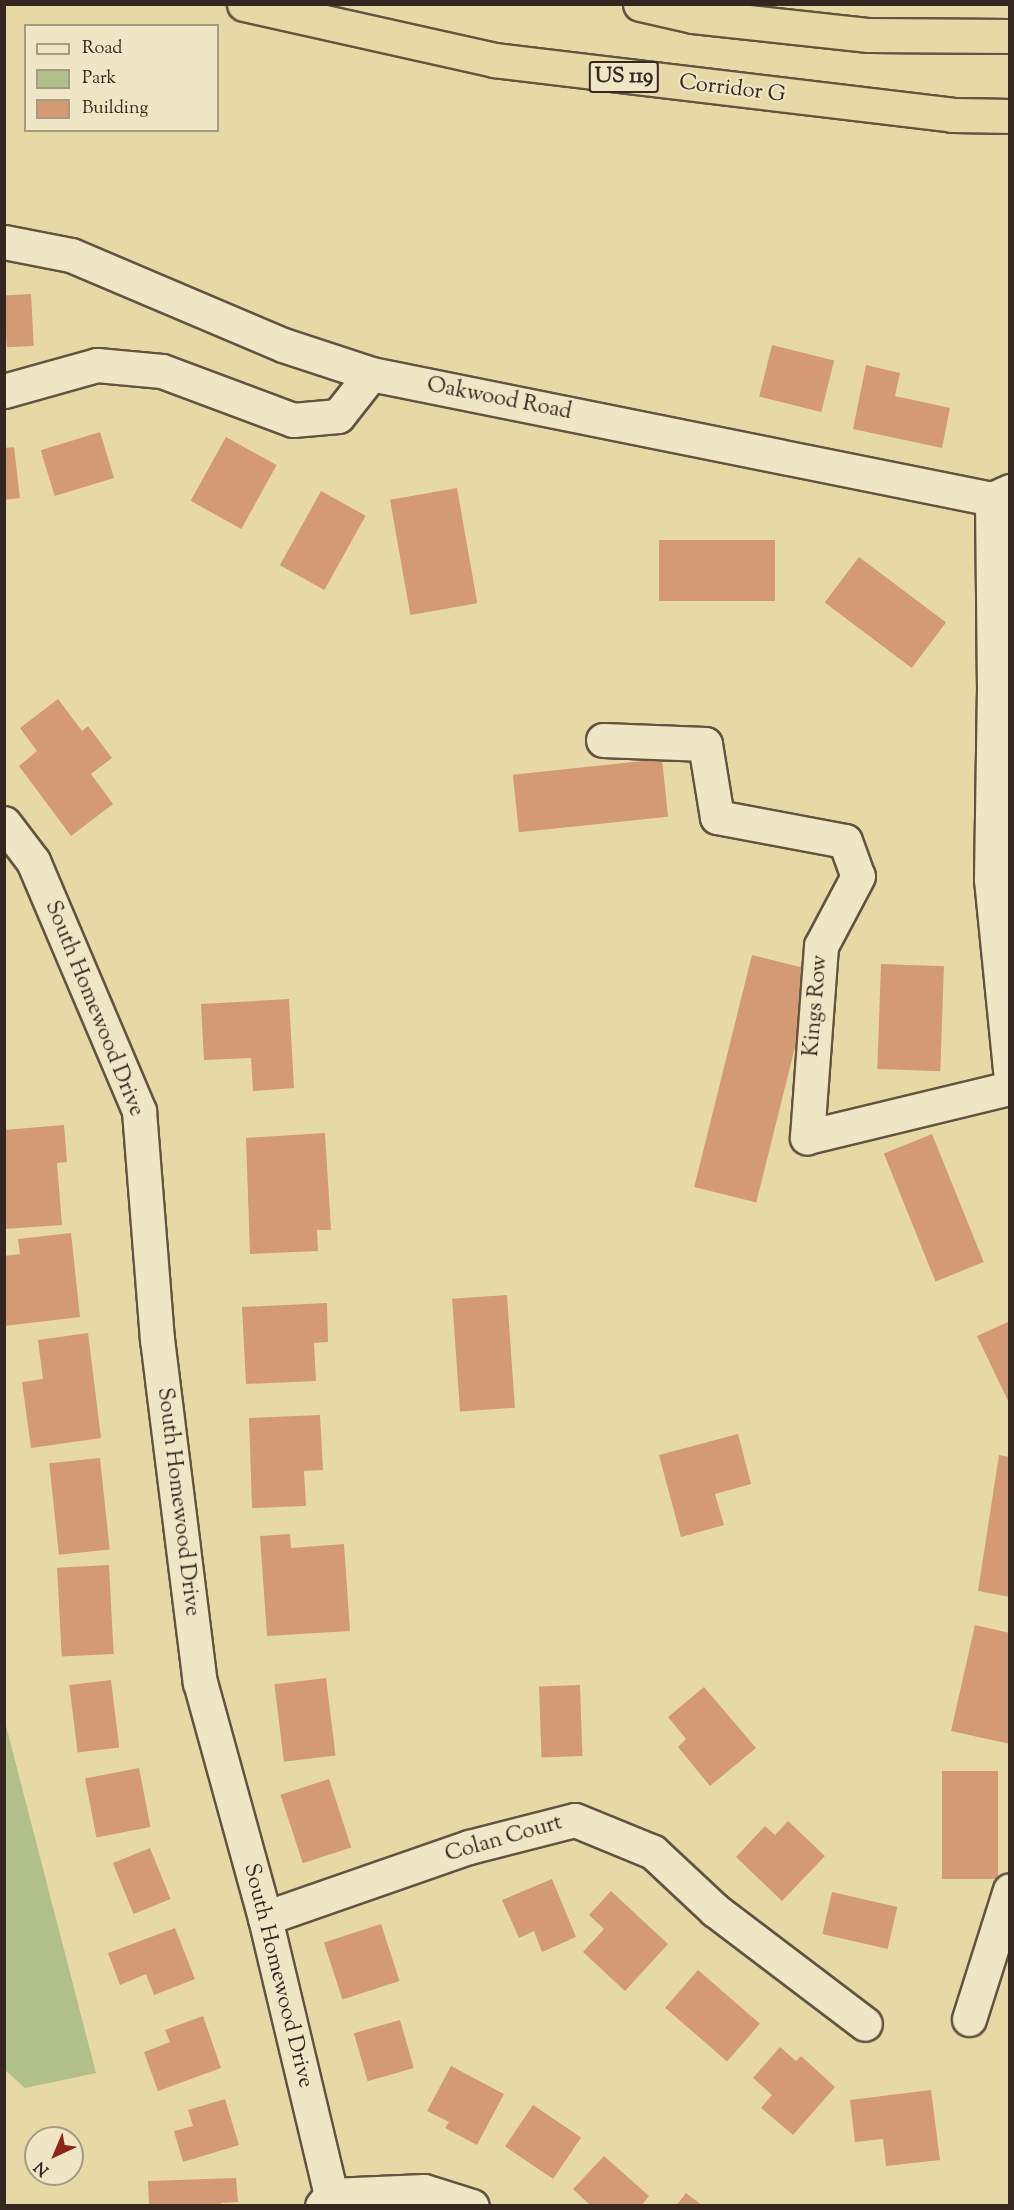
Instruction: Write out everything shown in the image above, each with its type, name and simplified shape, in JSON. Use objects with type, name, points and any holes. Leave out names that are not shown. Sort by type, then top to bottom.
[{"type":"highway","name":"Corridor G","points":[[244,4],[494,60],[952,115],[1010,116]]},
{"type":"highway","points":[[640,4],[693,16],[869,35],[1010,36]]},
{"type":"street","name":"Oakwood Road","points":[[4,242],[71,255],[283,345],[371,374],[1001,495]]},
{"type":"street","points":[[4,391],[97,365],[162,371],[293,420],[338,416],[371,374]]},
{"type":"street","points":[[1001,495],[994,687],[991,879],[1010,1071]]},
{"type":"street","name":"Kings Row","points":[[603,740],[705,744],[717,817],[845,841],[858,876],[821,946],[807,1137],[1010,1088]]},
{"type":"street","name":"South Homewood Drive","points":[[4,823],[33,861],[139,1111],[157,1339],[200,1682],[265,1918],[326,2200]]},
{"type":"street","name":"Colan Court","points":[[265,1918],[469,1848],[575,1820],[653,1852],[715,1910],[865,2024]]},
{"type":"street","points":[[969,2019],[1010,1890]]},
{"type":"street","points":[[326,2200],[423,2191],[472,2205]]},
{"type":"green space","points":[[5,1722],[96,2073],[25,2088],[5,2070]]},
{"type":"building","points":[[31,294],[34,346],[7,347],[4,295]]},
{"type":"building","points":[[772,345],[834,360],[821,412],[759,396]]},
{"type":"building","points":[[866,365],[900,373],[895,396],[950,408],[942,448],[853,429]]},
{"type":"building","points":[[100,432],[114,478],[55,496],[41,450]]},
{"type":"building","points":[[226,437],[277,465],[241,529],[191,501]]},
{"type":"building","points":[[14,447],[20,498],[4,500],[4,448]]},
{"type":"building","points":[[457,488],[477,603],[410,615],[390,500]]},
{"type":"building","points":[[321,491],[366,516],[324,590],[280,565]]},
{"type":"building","points":[[659,540],[775,540],[775,601],[659,601]]},
{"type":"building","points":[[859,557],[946,623],[912,668],[825,603]]},
{"type":"building","points":[[58,699],[82,731],[88,726],[112,758],[91,774],[113,804],[71,836],[19,766],[37,751],[20,728]]},
{"type":"building","points":[[662,759],[668,817],[519,832],[513,775]]},
{"type":"building","points":[[752,955],[814,970],[756,1202],[694,1187]]},
{"type":"building","points":[[881,964],[944,966],[940,1071],[877,1069]]},
{"type":"building","points":[[289,999],[294,1088],[253,1091],[251,1058],[204,1060],[201,1004]]},
{"type":"building","points":[[64,1125],[67,1162],[57,1163],[62,1225],[4,1229],[4,1130]]},
{"type":"building","points":[[325,1133],[331,1230],[317,1230],[318,1251],[250,1254],[246,1138]]},
{"type":"building","points":[[932,1134],[984,1262],[935,1281],[884,1153]]},
{"type":"building","points":[[71,1233],[80,1317],[4,1326],[4,1256],[20,1254],[18,1239]]},
{"type":"building","points":[[507,1295],[515,1408],[460,1412],[452,1299]]},
{"type":"building","points":[[327,1303],[328,1342],[314,1343],[316,1381],[246,1384],[242,1307]]},
{"type":"building","points":[[1010,1321],[1010,1405],[977,1336]]},
{"type":"building","points":[[88,1333],[101,1438],[31,1448],[22,1382],[43,1379],[38,1340]]},
{"type":"building","points":[[320,1415],[323,1470],[304,1471],[306,1506],[252,1508],[249,1418]]},
{"type":"building","points":[[738,1434],[751,1484],[715,1494],[724,1525],[681,1537],[659,1455]]},
{"type":"building","points":[[999,1455],[1010,1457],[1010,1597],[978,1591]]},
{"type":"building","points":[[100,1458],[110,1549],[59,1555],[49,1463]]},
{"type":"building","points":[[290,1534],[291,1548],[344,1544],[350,1631],[267,1636],[260,1536]]},
{"type":"building","points":[[109,1565],[114,1654],[62,1657],[57,1568]]},
{"type":"building","points":[[975,1625],[1010,1633],[1010,1744],[951,1731]]},
{"type":"building","points":[[326,1678],[336,1755],[284,1762],[274,1684]]},
{"type":"building","points":[[111,1680],[119,1747],[78,1753],[69,1685]]},
{"type":"building","points":[[580,1685],[582,1756],[542,1757],[539,1686]]},
{"type":"building","points":[[704,1687],[756,1748],[710,1786],[678,1747],[686,1739],[668,1717]]},
{"type":"building","points":[[139,1768],[150,1827],[96,1837],[85,1778]]},
{"type":"building","points":[[942,1771],[998,1771],[998,1879],[942,1879]]},
{"type":"building","points":[[329,1779],[351,1847],[303,1863],[280,1795]]},
{"type":"building","points":[[788,1821],[825,1856],[782,1901],[736,1857],[765,1826],[775,1835]]},
{"type":"building","points":[[150,1848],[171,1899],[134,1914],[113,1863]]},
{"type":"building","points":[[552,1879],[576,1937],[542,1952],[534,1931],[519,1938],[502,1900]]},
{"type":"building","points":[[611,1891],[668,1944],[625,1991],[583,1952],[604,1929],[589,1915]]},
{"type":"building","points":[[832,1892],[897,1907],[888,1949],[822,1934]]},
{"type":"building","points":[[381,1924],[400,1981],[342,2000],[324,1943]]},
{"type":"building","points":[[175,1928],[195,1979],[154,1995],[146,1974],[120,1985],[108,1953]]},
{"type":"building","points":[[698,1970],[760,2024],[727,2062],[665,2008]]},
{"type":"building","points":[[203,2016],[221,2068],[158,2091],[144,2052],[170,2042],[165,2030]]},
{"type":"building","points":[[400,2020],[414,2068],[368,2081],[354,2033]]},
{"type":"building","points":[[780,2047],[796,2061],[801,2056],[835,2087],[793,2135],[761,2108],[772,2095],[753,2078]]},
{"type":"building","points":[[451,2066],[504,2094],[477,2145],[445,2128],[449,2122],[427,2111]]},
{"type":"building","points":[[931,2090],[940,2160],[886,2166],[883,2139],[855,2142],[850,2100]]},
{"type":"building","points":[[225,2099],[239,2145],[183,2162],[174,2131],[193,2126],[188,2110]]},
{"type":"building","points":[[533,2105],[581,2137],[553,2179],[505,2146]]},
{"type":"building","points":[[604,2156],[649,2196],[641,2206],[591,2206],[573,2189]]},
{"type":"building","points":[[236,2178],[238,2202],[221,2203],[221,2206],[149,2206],[148,2181]]},
{"type":"building","points":[[686,2193],[703,2206],[676,2206]]}]
